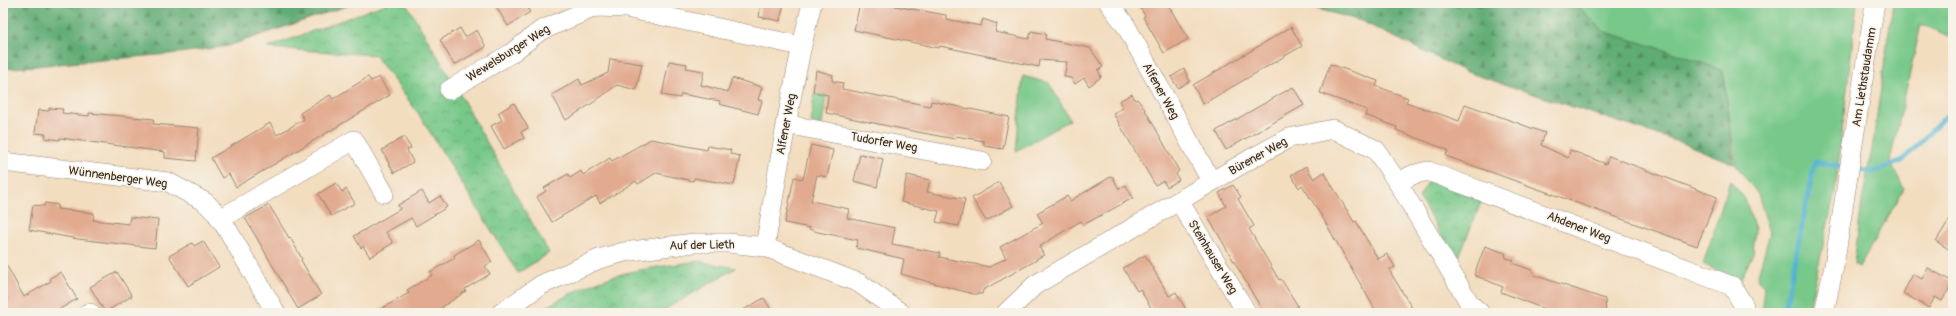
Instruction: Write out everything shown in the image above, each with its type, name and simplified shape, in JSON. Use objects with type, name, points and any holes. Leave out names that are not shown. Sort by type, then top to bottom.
[{"type":"street","name":"Alfener Weg","points":[[765,247],[785,124],[801,46],[812,3]]},
{"type":"street","name":"Alfener Weg","points":[[1109,3],[1126,26],[1211,181]]},
{"type":"street","name":"Am Liethstaudamm","points":[[1824,313],[1834,266],[1847,189],[1876,3]]},
{"type":"street","name":"Wewelsburger Weg","points":[[449,90],[510,54],[540,31],[595,7],[626,8],[801,46]]},
{"type":"street","name":"Tudorfer Weg","points":[[785,124],[982,161]]},
{"type":"street","name":"Bürener Weg","points":[[1006,313],[1035,285],[1179,202],[1211,181],[1289,138],[1333,129],[1376,150],[1398,183],[1470,304],[1480,313]]},
{"type":"street","points":[[220,219],[354,140],[384,193]]},
{"type":"street","name":"Wünnenberger Weg","points":[[3,162],[168,182],[205,202],[220,219],[276,313]]},
{"type":"street","name":"Ahdener Weg","points":[[1398,183],[1412,175],[1428,171],[1488,192],[1732,286],[1744,306],[1742,313]]},
{"type":"street","name":"Steinhauser Weg","points":[[1179,202],[1246,313]]},
{"type":"street","name":"Auf der Lieth","points":[[501,313],[541,285],[599,259],[624,252],[694,243],[765,247],[859,283],[901,313]]},
{"type":"green space","points":[[3,3],[356,3],[228,46],[180,53],[3,69]]},
{"type":"green space","points":[[388,3],[406,3],[458,91],[549,253],[518,273],[418,113],[375,55],[267,48]]},
{"type":"green space","points":[[1296,3],[1558,3],[1579,8],[1605,32],[1684,56],[1723,71],[1734,164],[1688,145],[1464,71],[1361,21]]},
{"type":"green space","points":[[1558,3],[1857,3],[1835,192],[1808,313],[1761,313],[1764,287],[1757,278],[1770,233],[1758,194],[1736,165],[1723,71],[1684,56],[1605,32],[1579,8]]},
{"type":"green space","points":[[1893,3],[1953,3],[1953,38],[1921,24],[1890,161],[1904,189],[1859,267],[1854,264],[1862,201],[1873,143]]},
{"type":"green space","points":[[1023,76],[1049,83],[1070,120],[1016,151]]},
{"type":"green space","points":[[814,94],[826,95],[822,125],[811,123]]},
{"type":"green space","points":[[1430,179],[1482,200],[1459,257],[1455,260],[1419,197]]},
{"type":"green space","points":[[1730,181],[1745,199],[1755,229],[1753,254],[1740,281],[1703,264]]},
{"type":"green space","points":[[697,261],[736,268],[659,313],[537,313],[570,294],[605,279],[638,270]]},
{"type":"building","points":[[494,3],[525,3],[530,12],[508,26]]},
{"type":"building","points":[[761,3],[784,3],[780,21],[759,17]]},
{"type":"building","points":[[860,3],[896,3],[895,6],[946,15],[946,19],[981,26],[983,19],[997,24],[995,32],[1029,39],[1031,31],[1046,34],[1045,39],[1090,48],[1103,67],[1098,70],[1101,77],[1089,86],[1084,78],[1075,84],[1071,78],[1064,77],[1067,62],[1040,60],[1039,67],[854,30]]},
{"type":"building","points":[[1137,3],[1167,3],[1188,39],[1164,53],[1143,17],[1145,16]]},
{"type":"building","points":[[1291,27],[1302,46],[1203,104],[1193,85]]},
{"type":"building","points":[[460,28],[465,37],[477,30],[486,47],[454,65],[440,40]]},
{"type":"building","points":[[610,59],[642,64],[636,90],[617,85],[566,120],[552,95],[579,79],[582,85],[608,73]]},
{"type":"building","points":[[669,61],[687,64],[686,68],[704,71],[701,85],[728,92],[732,78],[762,87],[758,100],[762,101],[758,114],[719,104],[720,101],[681,94],[680,98],[662,95]]},
{"type":"building","points":[[1330,64],[1378,81],[1376,86],[1408,98],[1406,102],[1459,121],[1465,104],[1545,133],[1541,145],[1568,158],[1570,150],[1606,164],[1609,156],[1717,197],[1697,246],[1446,156],[1448,150],[1396,130],[1397,127],[1365,115],[1367,110],[1320,93]]},
{"type":"building","points":[[1184,69],[1190,81],[1178,88],[1171,77]]},
{"type":"building","points":[[816,70],[833,75],[832,81],[843,83],[842,89],[930,106],[931,101],[1009,117],[1003,149],[984,146],[984,141],[956,136],[955,139],[826,113],[828,95],[813,92]]},
{"type":"building","points":[[368,77],[371,81],[379,77],[390,95],[236,187],[229,174],[222,178],[211,158],[270,123],[277,135],[304,119],[300,113],[330,95],[333,99]]},
{"type":"building","points":[[1293,87],[1304,105],[1226,150],[1216,131]]},
{"type":"building","points":[[1132,94],[1135,100],[1137,99],[1143,106],[1179,171],[1176,174],[1179,180],[1167,187],[1163,181],[1155,185],[1113,113],[1123,108],[1119,101]]},
{"type":"building","points":[[514,103],[528,128],[521,132],[524,138],[504,149],[491,126],[502,120],[498,113]]},
{"type":"building","points":[[49,108],[63,109],[62,113],[89,116],[89,113],[154,119],[153,124],[199,128],[196,161],[165,158],[165,152],[60,138],[60,140],[45,138],[46,134],[35,133],[38,110],[49,111]]},
{"type":"building","points":[[404,137],[411,148],[407,150],[413,162],[394,173],[382,150]]},
{"type":"building","points":[[651,139],[707,150],[708,146],[731,150],[730,154],[740,156],[734,185],[694,178],[693,181],[656,173],[638,184],[636,181],[600,203],[596,196],[552,222],[537,197],[546,191],[544,188],[568,174],[570,178],[581,171],[583,175],[610,158],[612,161]]},
{"type":"building","points":[[811,145],[833,150],[827,177],[817,175],[811,201],[849,209],[847,218],[895,228],[892,244],[940,253],[939,257],[989,267],[1006,258],[1000,247],[1043,223],[1037,213],[1067,196],[1070,201],[1112,176],[1119,189],[1126,185],[1133,198],[1083,225],[1081,221],[1064,231],[1039,247],[1044,255],[1036,259],[1037,260],[983,290],[982,294],[973,294],[901,274],[904,259],[856,248],[858,240],[818,232],[809,229],[810,228],[785,223],[794,177],[803,179]]},
{"type":"building","points":[[860,154],[883,159],[877,187],[854,181]]},
{"type":"building","points":[[1306,166],[1314,179],[1324,172],[1354,222],[1356,221],[1378,259],[1387,254],[1395,267],[1389,270],[1415,313],[1377,313],[1321,215],[1302,185],[1299,188],[1291,175]]},
{"type":"building","points":[[907,175],[930,180],[927,192],[965,199],[959,226],[936,222],[939,211],[901,202]]},
{"type":"building","points":[[999,182],[1013,206],[986,221],[972,198]]},
{"type":"building","points":[[336,183],[342,192],[346,189],[355,203],[331,216],[318,194]]},
{"type":"building","points":[[1233,185],[1241,197],[1238,199],[1254,226],[1249,229],[1279,280],[1281,279],[1298,306],[1288,313],[1264,313],[1208,217],[1226,206],[1219,193]]},
{"type":"building","points":[[422,191],[429,203],[440,196],[447,207],[416,226],[411,218],[386,232],[393,243],[370,257],[363,246],[361,248],[354,236],[400,209],[398,205]]},
{"type":"building","points":[[45,203],[58,205],[57,209],[94,213],[93,220],[129,224],[130,217],[158,220],[155,248],[78,239],[29,230],[33,205],[44,206]]},
{"type":"building","points":[[269,205],[289,238],[290,237],[321,295],[298,309],[245,218]]},
{"type":"building","points":[[1953,214],[1953,252],[1936,241]]},
{"type":"building","points":[[479,240],[492,262],[485,266],[490,274],[465,289],[466,291],[442,307],[445,313],[374,313],[409,293],[407,290],[432,275],[430,272],[455,258],[454,255]]},
{"type":"building","points":[[203,241],[219,267],[188,286],[169,256],[192,243],[194,246]]},
{"type":"building","points":[[1485,246],[1505,253],[1506,258],[1514,260],[1512,263],[1532,270],[1534,275],[1605,299],[1606,313],[1543,313],[1544,309],[1501,292],[1503,287],[1474,275]]},
{"type":"building","points":[[1145,255],[1169,296],[1176,292],[1188,313],[1154,313],[1140,289],[1137,291],[1123,268]]},
{"type":"building","points":[[3,259],[24,297],[51,281],[50,278],[61,272],[77,299],[53,313],[3,313],[3,303],[8,300],[3,291]]},
{"type":"building","points":[[1928,268],[1953,282],[1942,301],[1935,297],[1929,308],[1903,293],[1913,274],[1922,279]]},
{"type":"building","points":[[117,272],[132,296],[105,312],[90,287]]},
{"type":"building","points":[[764,298],[773,313],[738,313]]},
{"type":"waterway","points":[[1853,169],[1873,172],[1902,161],[1953,109]]},
{"type":"waterway","points":[[1784,313],[1815,162],[1845,167]]}]
